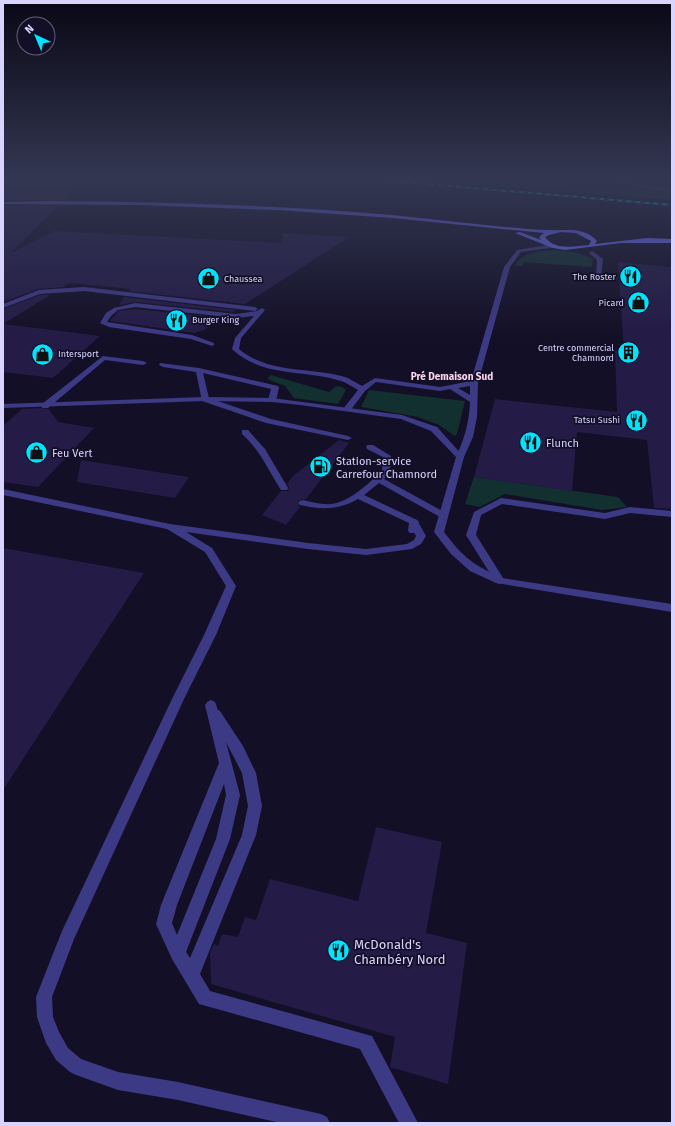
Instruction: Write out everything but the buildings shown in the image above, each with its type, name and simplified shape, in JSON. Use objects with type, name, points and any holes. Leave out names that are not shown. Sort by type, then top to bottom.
[{"type":"main road","points":[[516,233],[554,246],[576,248],[615,242],[654,240]]},
{"type":"main road","points":[[548,244],[542,237],[549,233]]},
{"type":"main road","points":[[576,233],[603,237],[672,241]]},
{"type":"main road","points":[[587,235],[594,241],[591,246]]},
{"type":"street","points":[[554,246],[519,252],[507,267],[474,383],[474,401],[469,437],[460,457],[439,532],[454,552],[474,569],[500,581],[672,608]]},
{"type":"street","points":[[592,253],[600,259],[599,276]]},
{"type":"street","points":[[3,306],[39,292],[84,290],[263,310],[238,338],[235,349],[243,356],[261,366],[344,379],[362,389]]},
{"type":"street","points":[[212,344],[192,337],[109,326],[103,322],[106,315],[116,308],[126,305],[236,316],[260,313]]},
{"type":"street","points":[[44,406],[103,358],[143,363]]},
{"type":"street","points":[[163,365],[199,370],[275,388],[272,400]]},
{"type":"street","points":[[199,370],[205,399]]},
{"type":"street","points":[[347,409],[362,389],[374,380],[440,389],[474,383]]},
{"type":"street","points":[[451,387],[474,401]]},
{"type":"street","points":[[205,399],[269,421],[348,438]]},
{"type":"street","points":[[3,406],[44,406],[205,399],[272,400],[402,417],[434,429],[460,457]]},
{"type":"street","points":[[3,411],[27,406]]},
{"type":"street","points":[[231,409],[234,420]]},
{"type":"street","points":[[245,432],[250,436],[266,457],[284,488]]},
{"type":"street","points":[[303,503],[333,506],[347,502],[386,473],[387,456],[370,448]]},
{"type":"street","points":[[378,479],[443,515]]},
{"type":"street","points":[[3,492],[170,527],[308,546],[366,552],[409,547],[418,542],[421,536],[414,527],[358,495]]},
{"type":"street","points":[[3,499],[66,506]]},
{"type":"street","points":[[500,581],[471,535],[478,514],[501,501],[605,516],[630,510],[672,514]]},
{"type":"street","points":[[170,527],[209,550],[231,586],[210,635],[178,698],[67,936],[44,997],[45,1017],[52,1037],[62,1054],[76,1066],[118,1081],[178,1091],[321,1123]]},
{"type":"street","points":[[178,953],[223,839],[233,795],[210,705],[238,750],[249,773],[255,806],[249,835],[191,976]]},
{"type":"street","points":[[225,764],[169,905],[164,924],[178,953],[206,998],[366,1042],[409,1123]]},
{"type":"green space","points":[[557,250],[589,257],[593,259],[592,267],[524,262],[522,266],[515,266],[522,257],[527,255]]},
{"type":"green space","points":[[271,375],[329,392],[336,386],[342,387],[346,390],[338,404],[294,398],[285,386],[267,379]]},
{"type":"green space","points":[[369,390],[465,401],[457,434],[455,436],[439,425],[418,417],[361,407]]},
{"type":"green space","points":[[474,477],[618,497],[627,507],[602,510],[505,494],[480,507],[465,504]]},
{"type":"place","name":"The Roster","points":[[631,277]]},
{"type":"place","name":"Chaussea","points":[[209,279]]},
{"type":"place","name":"Picard","points":[[639,303]]},
{"type":"place","name":"Burger King","points":[[177,320]]},
{"type":"place","name":"Centre commercial Chamnord","points":[[629,353]]},
{"type":"place","name":"Intersport","points":[[42,354]]},
{"type":"place","name":"Tatsu Sushi","points":[[636,420]]},
{"type":"place","name":"Flunch","points":[[530,443]]},
{"type":"place","name":"Feu Vert","points":[[37,453]]},
{"type":"place","name":"Station-service Carrefour Chamnord","points":[[320,467]]},
{"type":"place","name":"McDonald's Chambéry Nord","points":[[339,951]]},
{"type":"district","name":"Pré Demaison Sud","points":[[452,377]]}]
